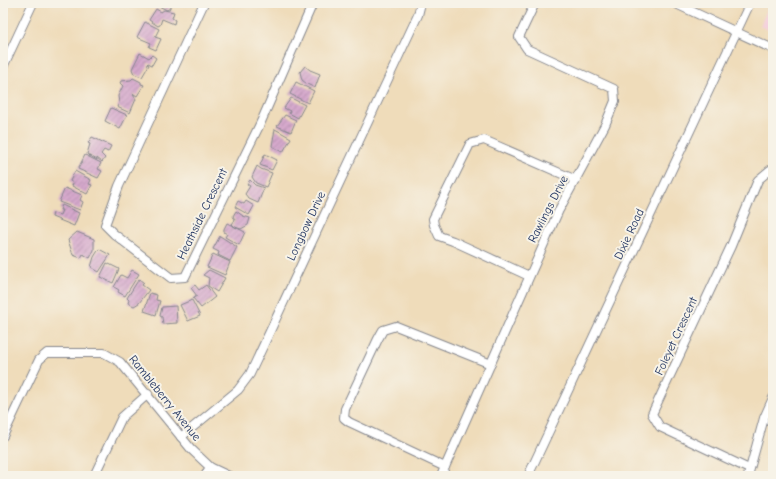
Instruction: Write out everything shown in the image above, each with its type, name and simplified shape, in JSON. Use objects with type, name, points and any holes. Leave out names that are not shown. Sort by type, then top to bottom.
[{"type":"street","points":[[3,67],[33,3]]},
{"type":"street","name":"Heathside Crescent","points":[[204,3],[119,186],[105,225],[114,234],[171,278],[185,277],[261,122],[314,3]]},
{"type":"street","name":"Longbow Drive","points":[[181,437],[238,390],[250,374],[418,14],[421,3]]},
{"type":"street","name":"Rawlings Drive","points":[[441,476],[559,210],[605,125],[615,101],[614,89],[527,49],[519,37],[535,3]]},
{"type":"street","points":[[674,3],[773,49]]},
{"type":"street","name":"Dixie Road","points":[[528,476],[750,3]]},
{"type":"street","points":[[529,276],[439,236],[433,219],[470,144],[484,140],[576,180]]},
{"type":"street","name":"Foleyet Crescent","points":[[748,473],[660,427],[652,414],[730,246],[758,180],[770,170],[773,170]]},
{"type":"street","points":[[445,467],[349,422],[344,418],[345,410],[378,339],[383,330],[389,328],[396,326],[491,364]]},
{"type":"street","name":"Rambleberry Avenue","points":[[3,436],[39,360],[47,353],[104,353],[120,362],[148,394],[191,449],[210,467],[229,476]]},
{"type":"street","points":[[94,476],[122,417],[148,394]]},
{"type":"street","points":[[748,473],[764,418],[773,398]]},
{"type":"street","points":[[205,476],[210,467]]},
{"type":"shaded area","points":[[770,3],[773,3],[773,32],[760,26]]},
{"type":"building","points":[[152,3],[170,3],[170,8],[167,10]]},
{"type":"building","points":[[156,9],[161,12],[164,10],[174,12],[172,18],[175,20],[174,24],[162,19],[160,25],[158,26],[149,20]]},
{"type":"building","points":[[145,22],[159,29],[155,37],[161,39],[156,50],[149,47],[151,43],[137,37]]},
{"type":"building","points":[[140,53],[149,58],[152,55],[156,58],[152,65],[147,64],[149,65],[142,77],[134,74],[132,69]]},
{"type":"building","points":[[305,66],[320,74],[315,88],[302,80],[300,72]]},
{"type":"building","points":[[133,78],[144,85],[137,96],[134,94],[133,95],[136,99],[130,113],[117,107],[119,103],[118,96],[123,86],[120,83],[121,81],[131,80]]},
{"type":"building","points":[[296,82],[314,91],[308,103],[290,94]]},
{"type":"building","points":[[291,98],[305,105],[298,118],[284,108]]},
{"type":"building","points":[[111,108],[127,115],[120,129],[105,121]]},
{"type":"building","points":[[285,115],[296,120],[291,132],[277,126]]},
{"type":"building","points":[[275,129],[291,138],[283,152],[272,146]]},
{"type":"building","points":[[92,137],[111,146],[108,152],[104,150],[101,154],[105,158],[102,162],[87,154],[90,144],[88,143]]},
{"type":"building","points":[[265,154],[277,160],[272,170],[260,165]]},
{"type":"building","points":[[85,155],[101,163],[98,169],[102,171],[98,178],[78,169]]},
{"type":"building","points":[[257,166],[272,173],[266,187],[256,183],[252,177]]},
{"type":"building","points":[[75,171],[91,180],[89,184],[92,185],[87,194],[72,186],[73,183],[70,181]]},
{"type":"building","points":[[250,180],[255,185],[264,188],[258,203],[249,199],[245,194],[250,186],[247,184]]},
{"type":"building","points":[[65,188],[82,195],[80,200],[83,202],[80,210],[59,202]]},
{"type":"building","points":[[238,201],[244,204],[246,201],[254,206],[249,215],[235,207]]},
{"type":"building","points":[[62,205],[79,213],[74,226],[52,217],[53,213],[60,215]]},
{"type":"building","points":[[236,211],[243,216],[250,218],[248,225],[241,229],[232,224],[235,220],[233,216]]},
{"type":"building","points":[[227,223],[245,232],[239,245],[225,237],[227,234],[224,232],[224,229]]},
{"type":"building","points":[[77,232],[94,239],[94,250],[90,258],[83,254],[81,258],[73,255],[68,240]]},
{"type":"building","points":[[220,236],[237,247],[230,261],[218,255],[219,252],[213,249]]},
{"type":"building","points":[[99,249],[110,255],[99,272],[91,267],[94,257]]},
{"type":"building","points":[[213,254],[230,262],[225,275],[207,267]]},
{"type":"building","points":[[107,263],[119,269],[113,283],[100,277]]},
{"type":"building","points":[[132,270],[139,274],[125,296],[118,292],[119,290],[114,287],[121,275],[127,278]]},
{"type":"building","points":[[209,270],[225,278],[217,292],[208,286],[209,278],[203,275]]},
{"type":"building","points":[[139,279],[144,283],[142,285],[149,290],[139,303],[134,306],[128,303],[129,300],[127,298]]},
{"type":"building","points":[[195,285],[199,290],[206,285],[215,297],[201,308],[193,298],[197,296],[191,288]]},
{"type":"building","points":[[150,293],[157,295],[156,300],[160,301],[156,315],[144,311]]},
{"type":"building","points":[[192,300],[200,316],[188,321],[180,305]]},
{"type":"building","points":[[176,306],[177,323],[163,324],[162,317],[160,316],[162,307]]}]
